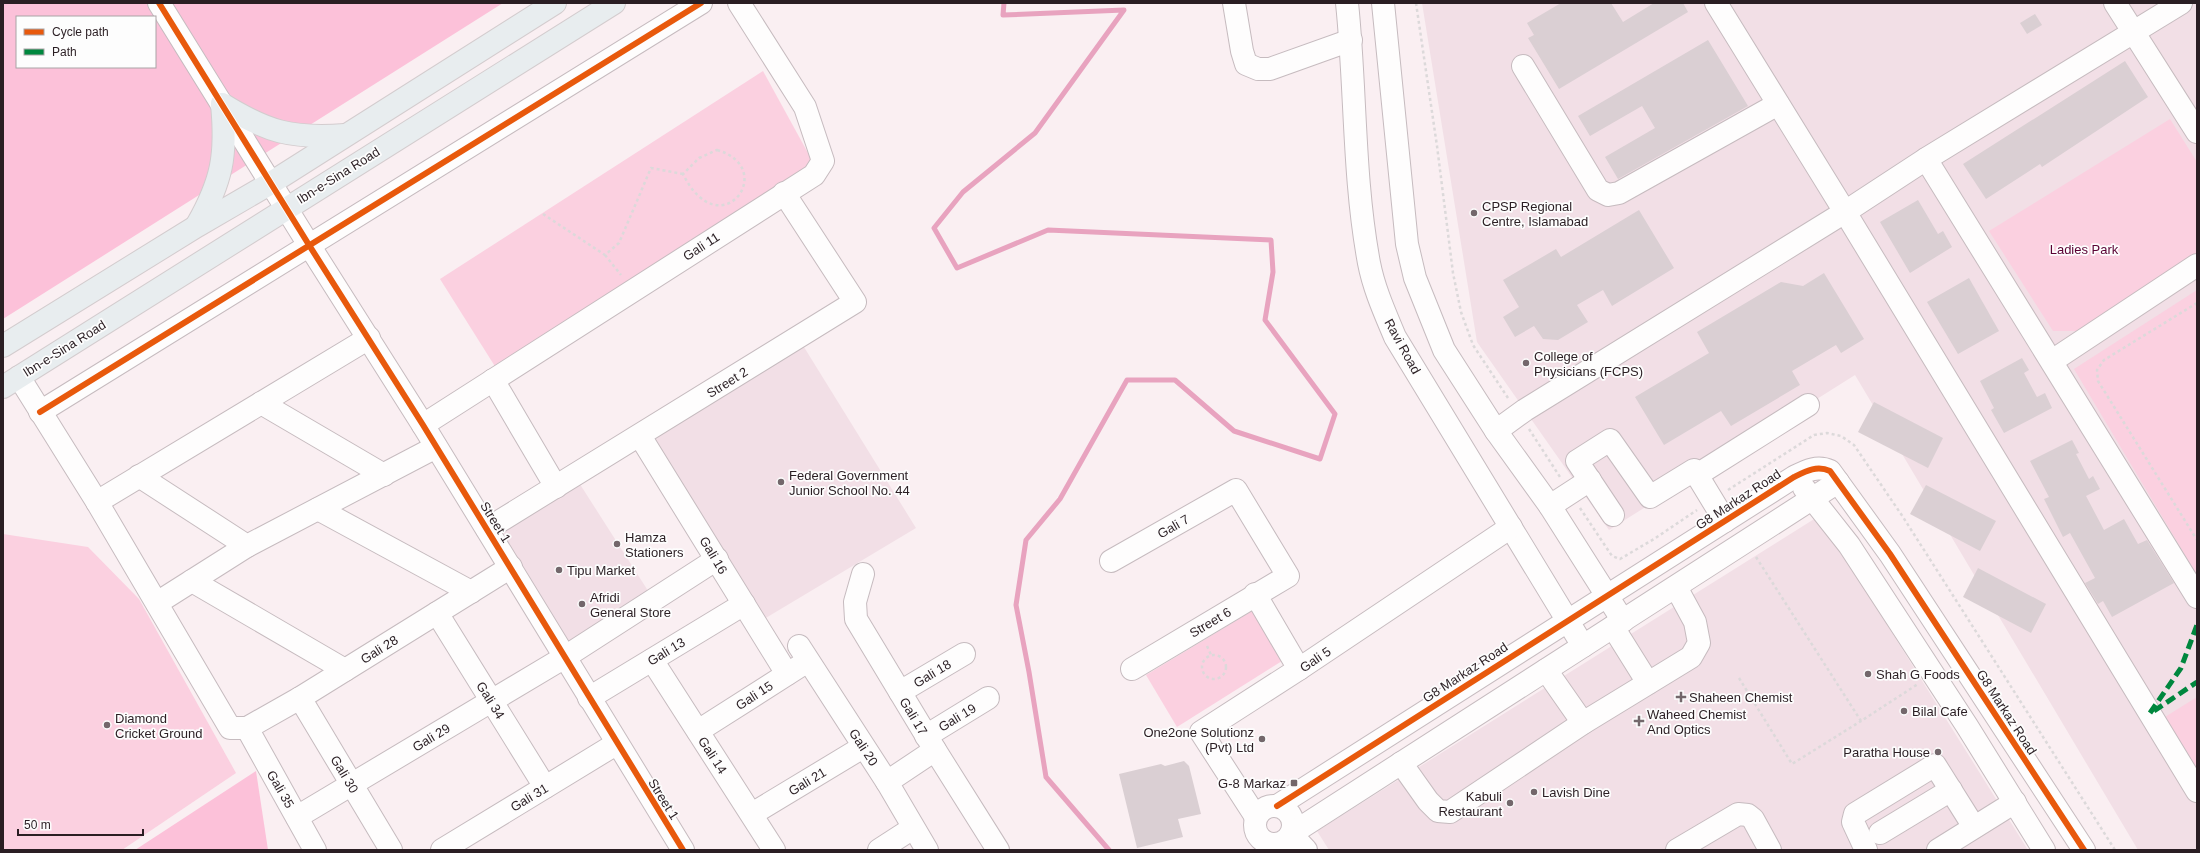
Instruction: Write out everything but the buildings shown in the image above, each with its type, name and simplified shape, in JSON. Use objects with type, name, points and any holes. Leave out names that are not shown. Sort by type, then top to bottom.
[{"type":"main road","points":[[3,346],[197,226],[271,184],[555,3]]},
{"type":"main road","name":"Ibn-e-Sina Road","points":[[11,382],[614,3]]},
{"type":"main road","points":[[222,104],[250,122],[281,133],[314,137],[348,135]]},
{"type":"main road","points":[[197,226],[212,198],[222,167],[225,136],[222,104]]},
{"type":"street","name":"Street 1","points":[[159,3],[309,245],[423,424],[511,567],[616,744],[682,850]]},
{"type":"street","points":[[40,412],[701,3]]},
{"type":"street","name":"Gali 11","points":[[423,424],[814,175],[823,161],[806,107],[739,3]]},
{"type":"street","points":[[1234,3],[1242,51],[1246,64],[1258,68],[1270,69],[1351,40]]},
{"type":"street","name":"Ravi Road","points":[[1347,3],[1351,40],[1361,198],[1369,264],[1379,300],[1395,337],[1583,646]]},
{"type":"street","points":[[1383,3],[1407,244],[1415,278],[1444,350],[1496,431],[1550,506],[1607,596],[1618,624],[1648,683]]},
{"type":"street","points":[[1716,3],[1845,212],[2197,791]]},
{"type":"street","points":[[2115,3],[2197,132]]},
{"type":"street","points":[[1496,431],[1519,414],[1845,212],[1926,158],[2134,33],[2181,3]]},
{"type":"street","points":[[1523,66],[1598,190],[1608,195],[1619,193],[1778,104]]},
{"type":"street","points":[[1926,158],[2197,596]]},
{"type":"street","name":"Street 2","points":[[487,530],[855,302],[784,193]]},
{"type":"street","points":[[2052,361],[2197,265]]},
{"type":"street","points":[[97,502],[369,338]]},
{"type":"street","points":[[493,380],[556,487]]},
{"type":"street","points":[[11,382],[40,412],[97,502],[230,728],[247,728]]},
{"type":"street","points":[[262,403],[384,475]]},
{"type":"street","points":[[1697,475],[1808,405]]},
{"type":"street","name":"Gali 16","points":[[640,436],[787,674]]},
{"type":"street","points":[[1613,515],[1577,461],[1610,440],[1650,497],[1694,470],[1725,521]]},
{"type":"street","points":[[157,603],[247,546],[436,447]]},
{"type":"street","name":"G8 Markaz Road","points":[[1277,806],[1567,620],[1794,477],[1809,470],[1824,468],[1830,471],[1890,554],[2084,850]]},
{"type":"street","points":[[139,476],[247,546]]},
{"type":"street","name":"G8 Markaz Road","points":[[1794,477],[1813,498],[1849,545],[1967,726],[2044,850]]},
{"type":"street","points":[[1550,506],[1590,480]]},
{"type":"street","points":[[1278,843],[1838,482]]},
{"type":"street","name":"Gali 7","points":[[1111,561],[1236,490],[1288,576]]},
{"type":"street","points":[[318,510],[471,592]]},
{"type":"street","name":"Gali 5","points":[[1256,817],[1201,732],[1299,669],[1511,527]]},
{"type":"street","name":"Gali 29","points":[[297,817],[565,657],[717,559]]},
{"type":"street","name":"Gali 28","points":[[247,728],[300,698],[511,567]]},
{"type":"street","name":"Gali 17","points":[[863,574],[855,602],[856,619],[930,743],[998,850]]},
{"type":"street","name":"Street 6","points":[[1132,669],[1288,576]]},
{"type":"street","points":[[192,581],[345,670]]},
{"type":"street","points":[[1402,763],[1428,801],[1438,811],[1450,812],[1583,723],[1691,657],[1699,643],[1695,622],[1676,587]]},
{"type":"street","points":[[1256,594],[1299,669]]},
{"type":"street","name":"Gali 13","points":[[589,698],[744,604]]},
{"type":"street","name":"Gali 34","points":[[437,613],[545,787]]},
{"type":"street","name":"Gali 15","points":[[698,731],[787,674],[804,653]]},
{"type":"street","name":"Gali 20","points":[[804,653],[863,747],[887,782],[926,850]]},
{"type":"street","name":"Gali 18","points":[[900,692],[964,654]]},
{"type":"street","name":"Gali 14","points":[[652,660],[774,850]]},
{"type":"street","points":[[1546,670],[1583,723]]},
{"type":"street","name":"Gali 30","points":[[300,698],[351,786],[391,850]]},
{"type":"street","name":"Gali 19","points":[[887,782],[930,743],[988,698]]},
{"type":"street","points":[[1967,726],[1992,709]]},
{"type":"street","name":"Gali 35","points":[[247,728],[315,850]]},
{"type":"street","name":"Gali 31","points":[[442,850],[471,842],[545,787],[616,744]]},
{"type":"street","name":"Gali 21","points":[[752,814],[863,747]]},
{"type":"street","points":[[1866,850],[1853,822],[1855,814],[1936,765],[1974,827]]},
{"type":"street","points":[[1880,833],[1951,790]]},
{"type":"street","points":[[1938,850],[2015,802]]},
{"type":"street","points":[[1278,843],[1293,828],[1291,817],[1283,808],[1277,806],[1265,808],[1256,817],[1255,830],[1258,836],[1263,840],[1306,850]]},
{"type":"street","points":[[1676,850],[1738,814],[1748,815],[1753,819],[1770,850]]},
{"type":"street","points":[[879,850],[913,828]]},
{"type":"path","points":[[1416,3],[1436,138],[1453,273],[1461,312],[1473,345],[1612,556],[1620,559],[1654,539],[1814,434],[1827,433],[1842,436],[1854,444],[1903,517],[2115,850]]},
{"type":"path","points":[[605,255],[619,244],[651,168],[683,174],[697,196],[715,206],[727,206],[739,196],[745,186],[745,176],[739,162],[730,154],[717,150],[699,158],[683,174]]},
{"type":"path","points":[[543,214],[605,255],[634,289]]},
{"type":"path","points":[[2197,303],[2104,360],[2097,370],[2098,382],[2197,540]]},
{"type":"path","points":[[1746,542],[1860,721]]},
{"type":"path","points":[[1215,655],[1222,659],[1226,666],[1223,674],[1213,679],[1206,676],[1201,666],[1204,659],[1215,655]]},
{"type":"path","points":[[1739,678],[1792,764],[1933,674]]},
{"type":"shaded area","points":[[3,3],[503,3],[3,319]]},
{"type":"shaded area","points":[[1422,3],[2197,3],[2197,850],[2138,850],[1855,375],[1609,530],[1477,342]]},
{"type":"shaded area","name":"Federal Government Junior School No. 44","points":[[799,339],[916,528],[759,622],[646,436]]},
{"type":"shaded area","name":"Tipu Market","points":[[576,478],[652,597],[564,652],[492,529]]},
{"type":"shaded area","points":[[1819,516],[2028,850],[1329,850],[1317,831]]},
{"type":"shaded area","points":[[256,771],[268,850],[135,850]]},
{"type":"green space","points":[[763,71],[814,164],[496,368],[440,279]]},
{"type":"green space","name":"Ladies Park","points":[[2170,119],[2197,162],[2197,253],[2078,331],[2053,331],[1989,231]]},
{"type":"green space","points":[[2197,290],[2197,575],[2074,369]]},
{"type":"green space","name":"Diamond Cricket Ground","points":[[3,534],[88,547],[139,599],[236,773],[122,850],[3,850]]},
{"type":"green space","points":[[1252,611],[1282,661],[1177,727],[1146,675]]},
{"type":"green space","points":[[2197,697],[2197,769],[2165,717]]},
{"type":"waterway","points":[[1004,3],[1003,15],[1124,10],[1035,133],[963,192],[934,228],[957,268],[1048,230],[1271,240],[1273,272],[1265,320],[1335,414],[1320,459],[1234,431],[1175,380],[1127,380],[1060,499],[1026,540],[1016,605],[1029,672],[1046,777],[1109,850]]},
{"type":"marked path","points":[[2150,713],[2181,668],[2197,625]]},
{"type":"marked path","points":[[2154,711],[2197,682]]},
{"type":"cycle path","points":[[159,3],[423,425],[683,850]]},
{"type":"cycle path","points":[[40,412],[701,3]]},
{"type":"cycle path","points":[[1277,806],[1794,477],[1807,471],[1825,469],[1830,471],[1890,554],[2084,850]]},
{"type":"place","name":"CPSP Regional Centre, Islamabad","points":[[1474,213]]},
{"type":"place","name":"College of Physicians (FCPS)","points":[[1526,363]]},
{"type":"place","name":"Federal Government Junior School No. 44","points":[[781,482]]},
{"type":"place","name":"Hamza Stationers","points":[[617,544]]},
{"type":"place","name":"Tipu Market","points":[[559,570]]},
{"type":"place","name":"Afridi General Store","points":[[582,604]]},
{"type":"place","name":"Shah G Foods","points":[[1868,674]]},
{"type":"place","name":"Shaheen Chemist","points":[[1681,697]]},
{"type":"place","name":"Bilal Cafe","points":[[1904,711]]},
{"type":"place","name":"Waheed Chemist And Optics","points":[[1639,721]]},
{"type":"place","name":"Diamond Cricket Ground","points":[[107,725]]},
{"type":"place","name":"One2one Solutionz (Pvt) Ltd","points":[[1262,739]]},
{"type":"place","name":"Paratha House","points":[[1938,752]]},
{"type":"place","name":"G-8 Markaz","points":[[1294,783]]},
{"type":"place","name":"Lavish Dine","points":[[1534,792]]},
{"type":"place","name":"Kabuli Restaurant","points":[[1510,803]]}]
